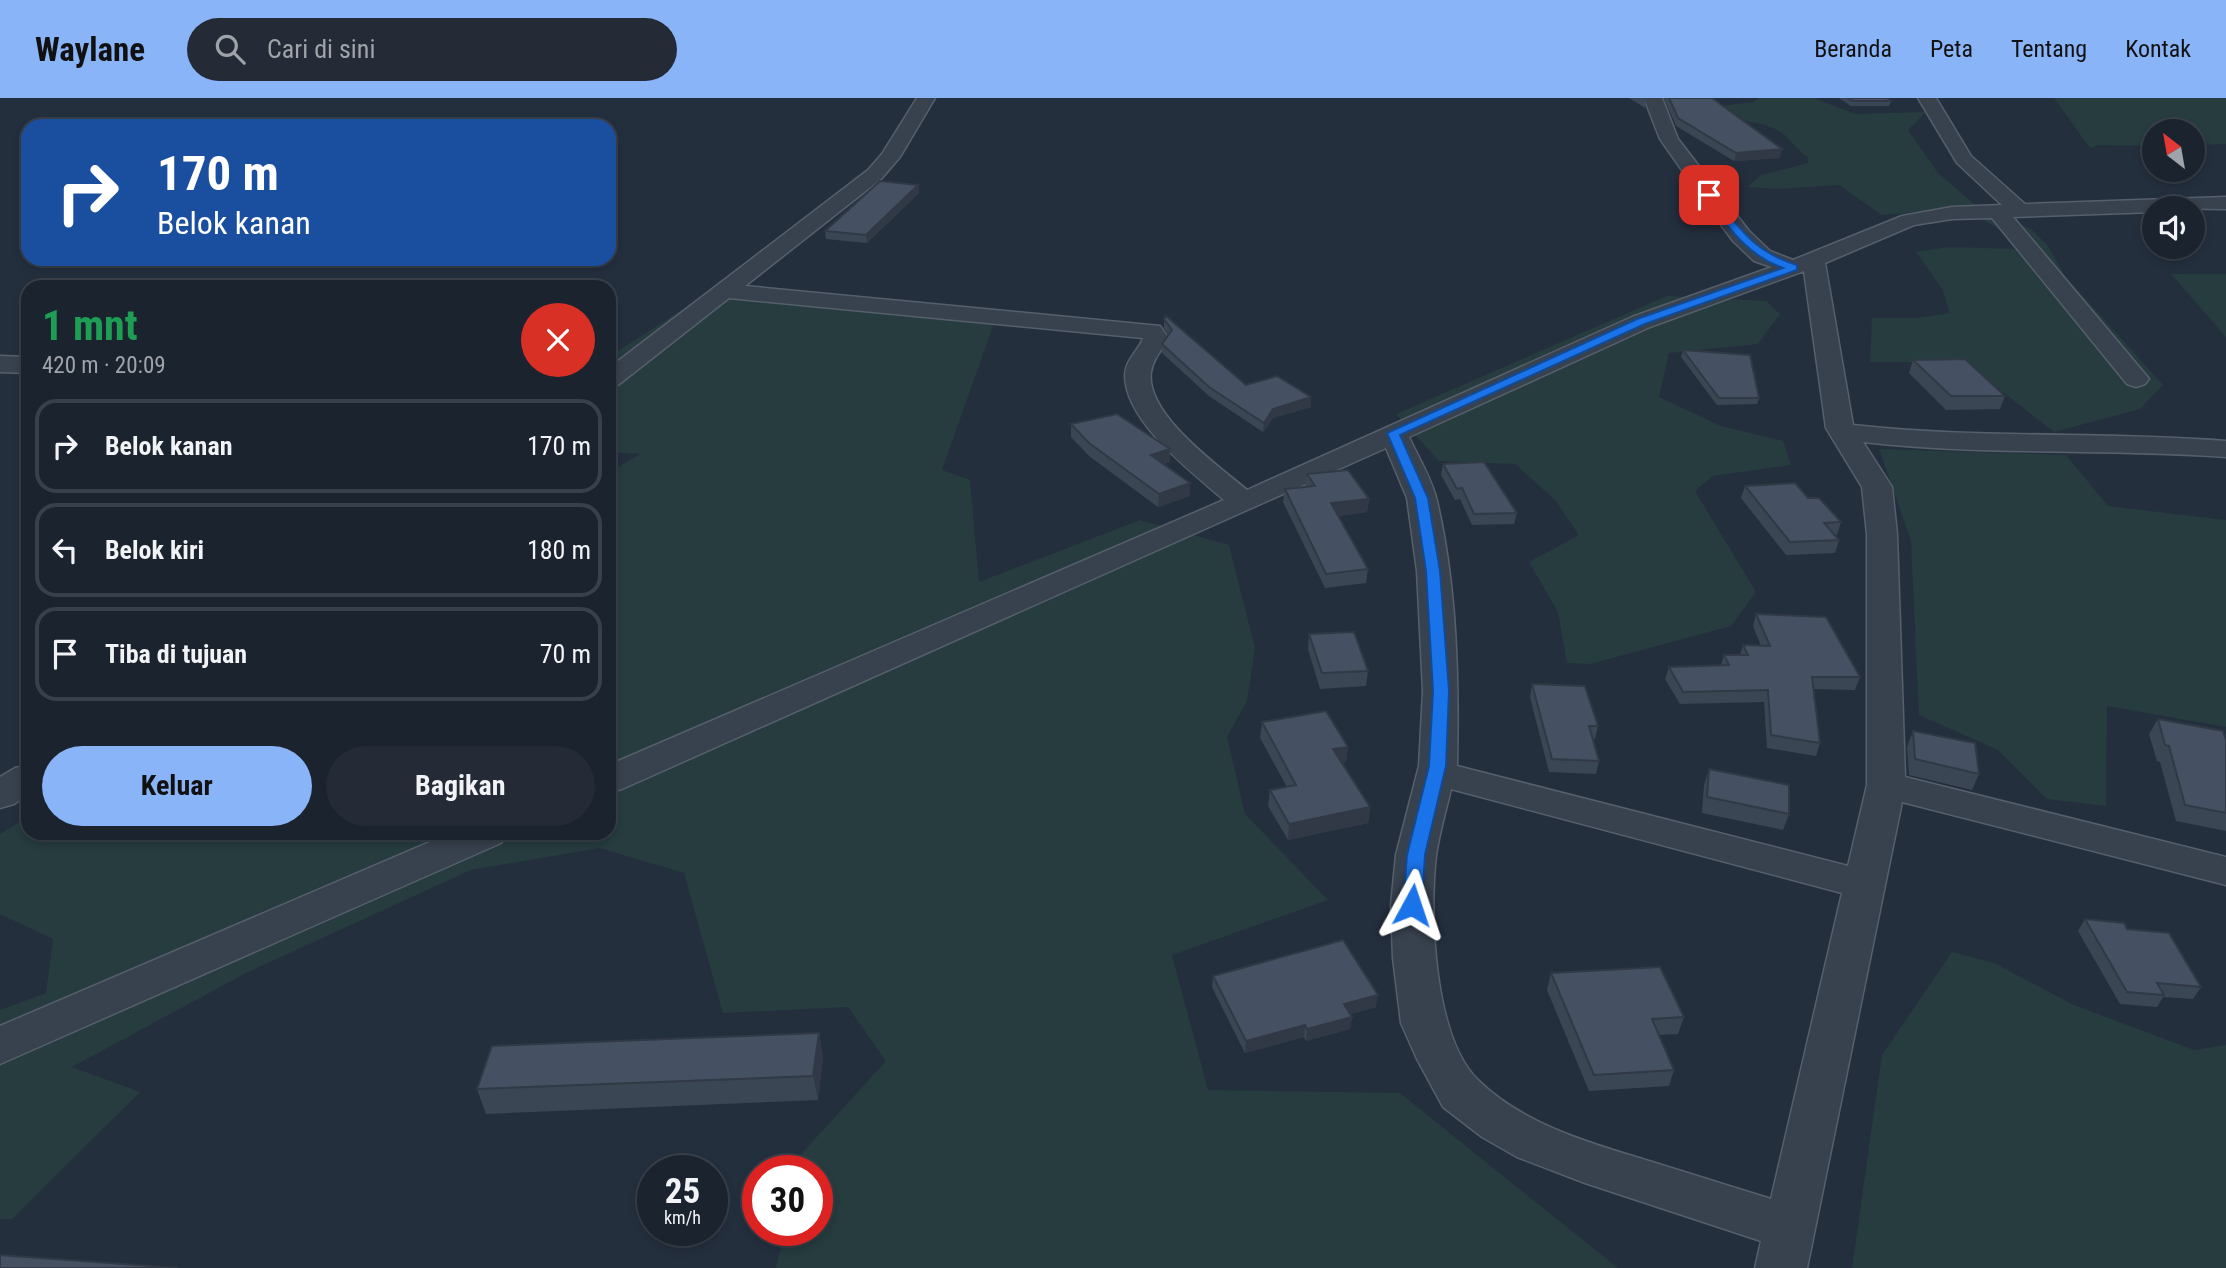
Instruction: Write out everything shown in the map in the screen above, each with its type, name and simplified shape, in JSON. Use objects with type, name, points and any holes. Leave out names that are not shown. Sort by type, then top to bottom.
[{"type":"street","points":[[616,375],[875,174],[890,157],[926,98]]},
{"type":"street","points":[[1653,98],[1669,139],[1741,236],[1762,256],[1803,264]]},
{"type":"street","points":[[1927,98],[1964,159],[2010,212],[2136,379]]},
{"type":"street","points":[[616,777],[1244,502],[1641,322],[1803,264],[1909,220],[1952,213],[2226,203]]},
{"type":"street","points":[[1781,1268],[1886,785],[1882,534],[1877,487],[1843,432],[1803,264]]},
{"type":"street","points":[[724,291],[1151,331],[1157,339],[1142,362],[1138,377],[1150,411],[1164,430],[1244,502]]},
{"type":"street","points":[[0,364],[21,365]]},
{"type":"street","points":[[1843,432],[1959,443],[2123,441],[2226,449]]},
{"type":"street","points":[[1393,433],[1422,498],[1433,571],[1441,691],[1436,773],[1416,855],[1412,905],[1415,958],[1424,1023],[1440,1059],[1461,1093],[1499,1123],[1534,1142],[1585,1162],[1790,1228]]},
{"type":"street","points":[[1436,773],[1865,885]]},
{"type":"street","points":[[0,795],[21,782]]},
{"type":"street","points":[[1886,785],[2226,871]]},
{"type":"street","points":[[0,1046],[472,840]]},
{"type":"green space","points":[[1759,98],[1814,98],[1855,114],[1926,112],[1908,130],[1938,173],[1973,203],[2031,229],[2048,246],[2065,276],[2163,385],[2140,409],[2054,432],[1966,363],[1870,362],[1872,318],[1917,318],[1950,313],[1942,289],[1916,252],[1948,247],[2018,249],[2011,237],[1965,208],[1882,215],[1839,185],[1778,189],[1747,187],[1761,175],[1808,163],[1808,157],[1779,131],[1721,116],[1704,108],[1753,102]]},
{"type":"green space","points":[[2054,98],[2226,98],[2226,144],[2205,145],[2205,119],[2142,119],[2142,146],[2099,145],[2090,148]]},
{"type":"green space","points":[[2171,274],[2226,274],[2226,337]]},
{"type":"green space","points":[[709,292],[999,309],[942,470],[970,480],[979,582],[1140,520],[1229,545],[1255,648],[1247,701],[1227,737],[1245,814],[1328,900],[1172,955],[1208,1090],[1400,1093],[1618,1268],[776,1268],[781,1246],[833,1246],[833,1155],[802,1155],[803,1152],[886,1061],[848,1007],[723,1013],[684,873],[600,848],[471,870],[246,973],[72,1067],[140,1092],[12,1219],[0,1219],[0,1010],[46,993],[53,939],[0,914],[0,834],[21,821],[21,840],[616,840],[616,469],[640,454],[616,452],[616,352]]},
{"type":"green space","points":[[1667,296],[1766,301],[1780,314],[1758,344],[1669,353],[1659,397],[1721,426],[1783,441],[1791,465],[1713,476],[1695,491],[1756,592],[1731,626],[1590,664],[1567,663],[1558,612],[1529,562],[1579,535],[1555,500],[1515,464],[1439,461],[1396,414]]},
{"type":"green space","points":[[1879,449],[2066,455],[2108,506],[2226,520],[2226,727],[2107,706],[2106,806],[2047,799],[1998,750],[1919,715],[1911,541]]},
{"type":"green space","points":[[1952,952],[1994,963],[2074,1005],[2194,1050],[2226,1045],[2226,1268],[1852,1268],[1882,1055]]},
{"type":"building","points":[[1669,98],[1712,98],[1782,149],[1736,153],[1678,118]]},
{"type":"building","points":[[1848,98],[1887,98],[1891,101],[1853,101]]},
{"type":"building","points":[[880,181],[918,185],[866,235],[825,231]]},
{"type":"building","points":[[1166,316],[1246,385],[1277,376],[1311,397],[1273,409],[1264,423],[1209,387],[1162,344],[1172,330],[1164,319]]},
{"type":"building","points":[[1683,350],[1750,355],[1759,398],[1719,398]]},
{"type":"building","points":[[1965,359],[2005,396],[1951,396],[1913,360]]},
{"type":"building","points":[[1117,414],[1170,449],[1151,455],[1190,483],[1159,494],[1089,443],[1071,424]]},
{"type":"building","points":[[1484,462],[1517,513],[1474,514],[1462,488],[1457,489],[1443,464]]},
{"type":"building","points":[[1348,470],[1369,499],[1331,503],[1368,569],[1326,574],[1285,489],[1315,486],[1307,474]]},
{"type":"building","points":[[1795,483],[1808,498],[1819,498],[1841,522],[1824,523],[1839,540],[1790,542],[1745,486]]},
{"type":"building","points":[[1756,614],[1826,617],[1860,677],[1812,677],[1820,743],[1771,735],[1768,690],[1683,692],[1669,667],[1729,665],[1724,655],[1748,655],[1743,645],[1770,646]]},
{"type":"building","points":[[1354,632],[1368,671],[1322,673],[1309,634]]},
{"type":"building","points":[[1532,684],[1585,686],[1598,726],[1589,726],[1599,761],[1552,759]]},
{"type":"building","points":[[1326,711],[1348,747],[1333,749],[1370,807],[1289,824],[1270,790],[1296,785],[1262,722]]},
{"type":"building","points":[[2158,719],[2223,731],[2226,740],[2226,813],[2185,805],[2169,746],[2165,745]]},
{"type":"building","points":[[1913,731],[1975,743],[1979,774],[1915,759]]},
{"type":"building","points":[[1709,769],[1789,785],[1789,814],[1707,797]]},
{"type":"building","points":[[2085,919],[2124,923],[2127,929],[2169,933],[2201,987],[2157,983],[2164,995],[2127,992]]},
{"type":"building","points":[[1343,940],[1378,995],[1344,1004],[1352,1017],[1307,1029],[1305,1025],[1246,1041],[1213,976]]},
{"type":"building","points":[[1660,967],[1684,1017],[1652,1019],[1674,1070],[1594,1075],[1551,973]]},
{"type":"building","points":[[819,1033],[813,1076],[477,1089],[492,1046]]},
{"type":"building","points":[[0,1255],[178,1268],[0,1268]]},
{"type":"route","points":[[1412,905],[1416,855],[1438,766],[1441,691],[1433,571],[1422,498],[1393,433],[1641,322],[1793,267],[1769,260],[1751,247],[1709,195]]}]
